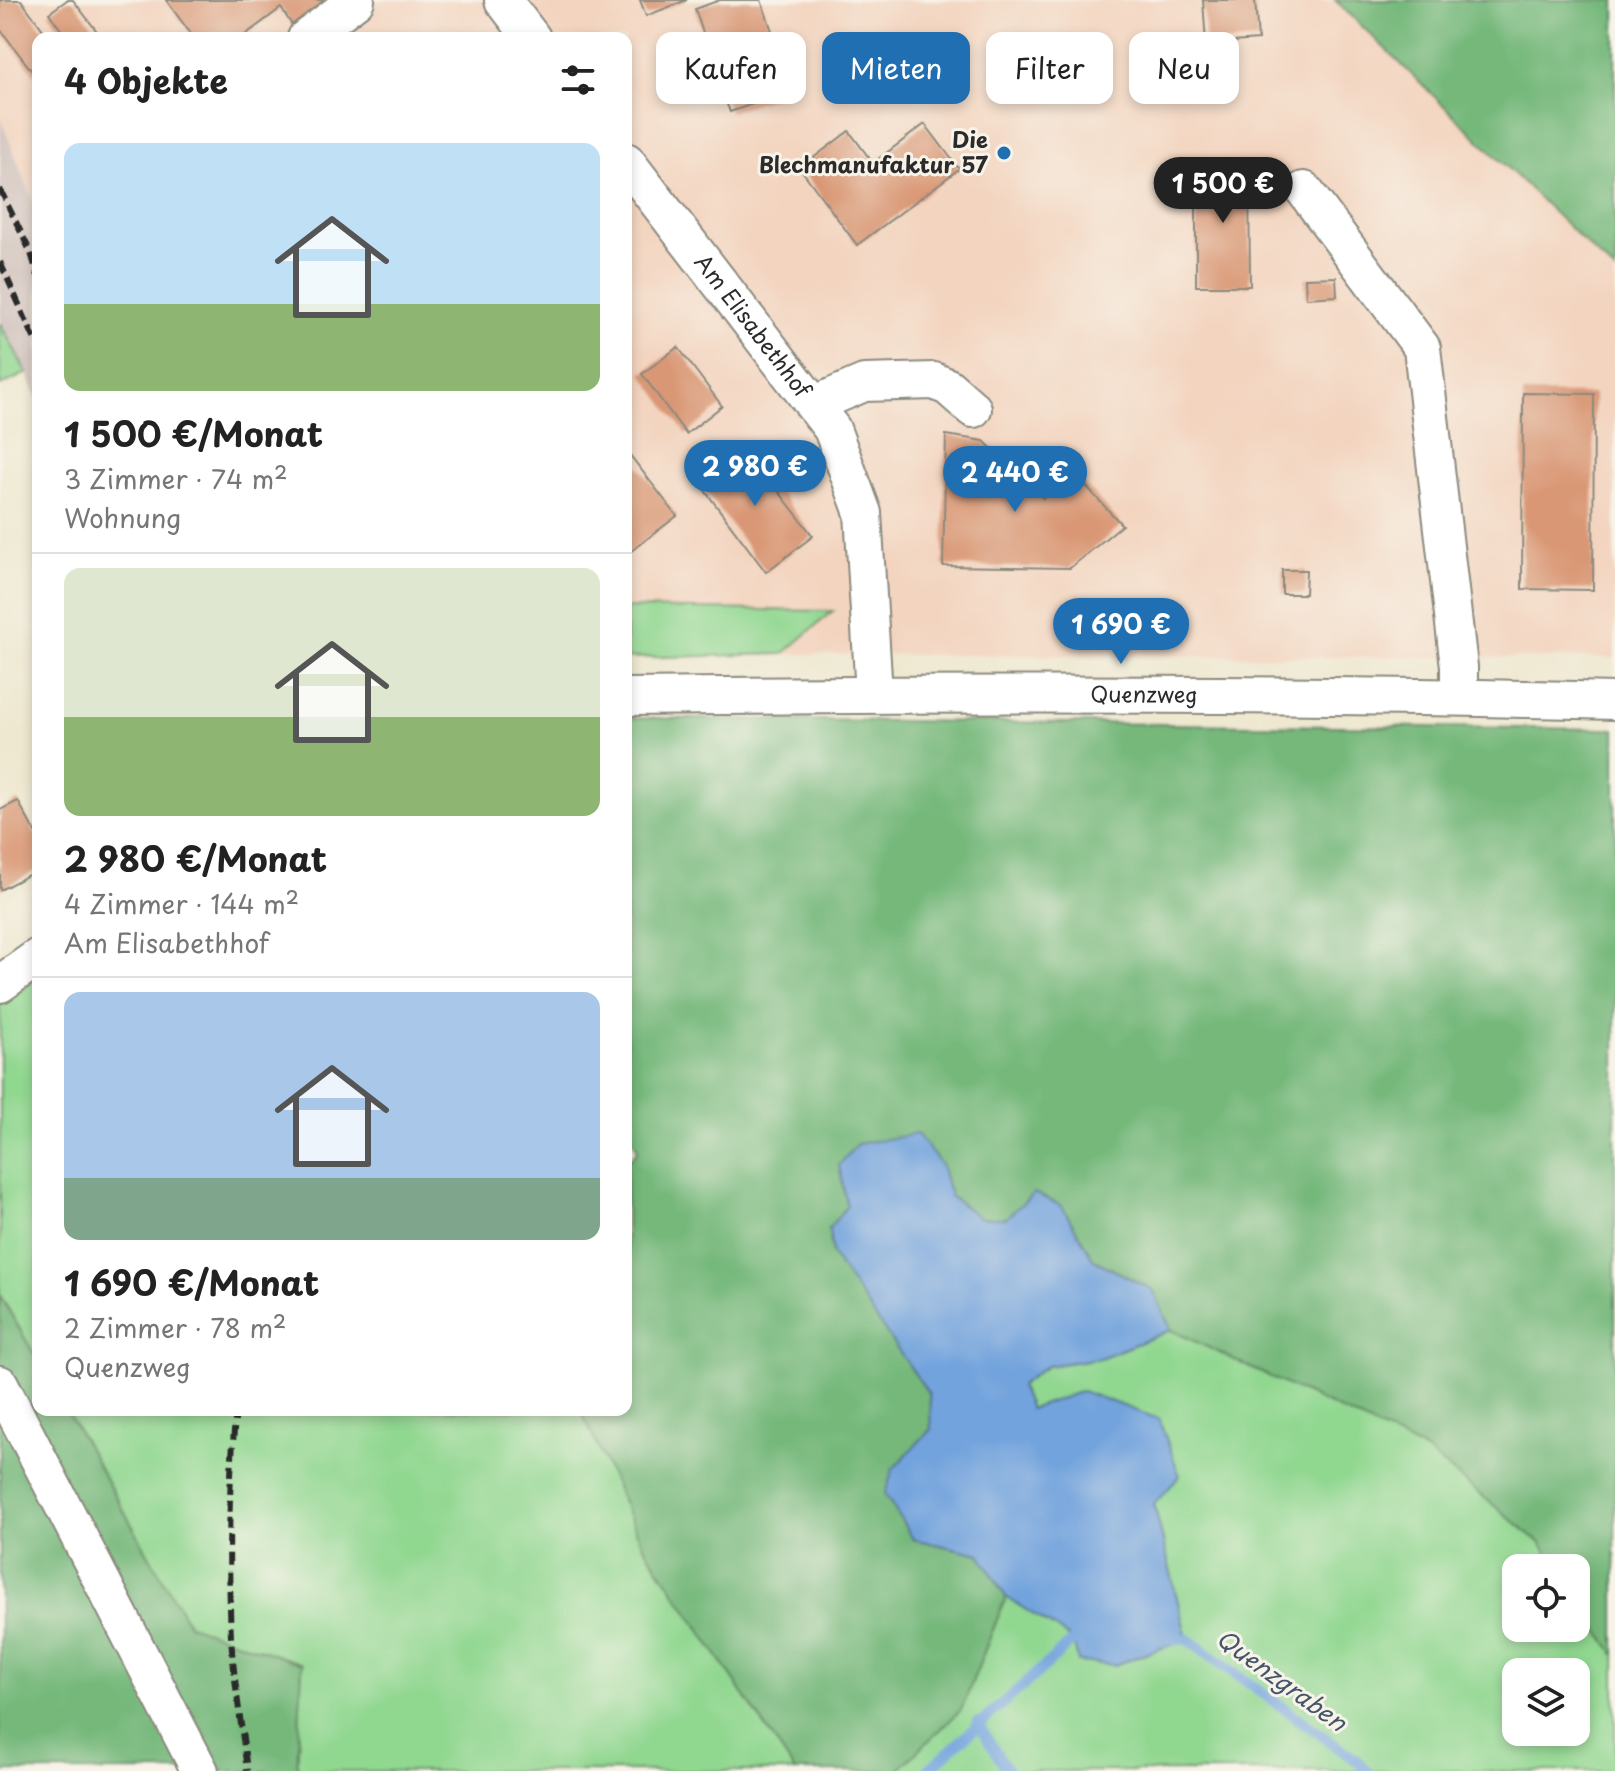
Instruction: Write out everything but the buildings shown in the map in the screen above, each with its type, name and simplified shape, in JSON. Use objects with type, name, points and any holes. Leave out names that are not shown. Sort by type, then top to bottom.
[{"type":"street","points":[[314,32],[356,0]]},
{"type":"street","points":[[503,0],[527,32]]},
{"type":"street","name":"Am Elisabethhof","points":[[632,169],[832,429],[863,513],[874,694]]},
{"type":"street","points":[[1304,190],[1422,348],[1459,667],[1459,697]]},
{"type":"street","points":[[813,405],[864,383],[934,381],[948,387],[973,409]]},
{"type":"street","name":"Quenzweg","points":[[632,697],[874,694],[1459,697],[1615,701]]},
{"type":"street","points":[[0,984],[32,961]]},
{"type":"street","points":[[0,1384],[200,1771]]},
{"type":"shaded area","points":[[0,0],[1335,0],[1615,272],[1615,658],[783,654],[632,658],[632,32],[32,32],[32,198],[0,117]]},
{"type":"shaded area","points":[[0,117],[32,198],[32,385],[0,323]]},
{"type":"green space","points":[[1335,0],[1615,0],[1615,272]]},
{"type":"green space","points":[[0,323],[27,373],[0,386]]},
{"type":"green space","points":[[632,608],[833,611],[783,654],[632,658]]},
{"type":"green space","points":[[632,718],[1615,729],[1615,1655],[1590,1617],[1590,1554],[1548,1554],[1541,1543],[1425,1450],[1171,1330],[1153,1290],[1094,1260],[1062,1206],[1034,1193],[1006,1218],[980,1218],[950,1196],[941,1165],[847,1206],[829,1228],[832,1255],[929,1394],[932,1429],[893,1469],[913,1539],[980,1554],[1006,1597],[961,1710],[897,1771],[795,1771],[642,1543],[584,1416],[632,1416],[632,1156],[638,1150],[632,1138]]},
{"type":"green space","points":[[32,982],[32,1351],[0,1295],[0,1004]]},
{"type":"green space","points":[[0,1295],[32,1351],[32,1416],[69,1416],[189,1625],[302,1664],[297,1771],[0,1771]]},
{"type":"green space","points":[[1171,1330],[1425,1450],[1541,1543],[1548,1554],[1502,1554],[1502,1642],[1590,1642],[1590,1617],[1615,1655],[1615,1771],[897,1771],[961,1710],[1006,1597],[1074,1640],[1187,1639],[1154,1504],[1082,1391],[1030,1410],[1020,1385],[1047,1366],[1100,1358]]},
{"type":"green space","points":[[69,1416],[584,1416],[642,1543],[795,1771],[297,1771],[302,1664],[189,1625]]},
{"type":"water","points":[[917,1134],[941,1165],[950,1196],[980,1218],[1006,1218],[1034,1193],[1062,1206],[1094,1260],[1153,1290],[1171,1330],[1100,1358],[1047,1366],[1020,1385],[1030,1409],[1082,1391],[1159,1419],[1180,1476],[1154,1504],[1187,1639],[1115,1665],[1078,1662],[1073,1640],[1006,1597],[980,1554],[913,1539],[885,1494],[893,1469],[931,1429],[929,1394],[832,1255],[829,1228],[847,1206],[839,1165],[857,1144]]},
{"type":"waterway","name":"Quenzgraben","points":[[1173,1639],[1187,1639],[1368,1771]]},
{"type":"waterway","name":"Quenzgraben","points":[[927,1771],[1074,1640],[1088,1640]]},
{"type":"waterway","points":[[977,1723],[1008,1771]]},
{"type":"railway","points":[[0,189],[32,256]]},
{"type":"railway","points":[[0,262],[32,333]]},
{"type":"railway","points":[[235,1416],[230,1495],[230,1609],[234,1671],[247,1771]]},
{"type":"place","name":"Die Blechmanufaktur 57","points":[[1004,153]]}]
